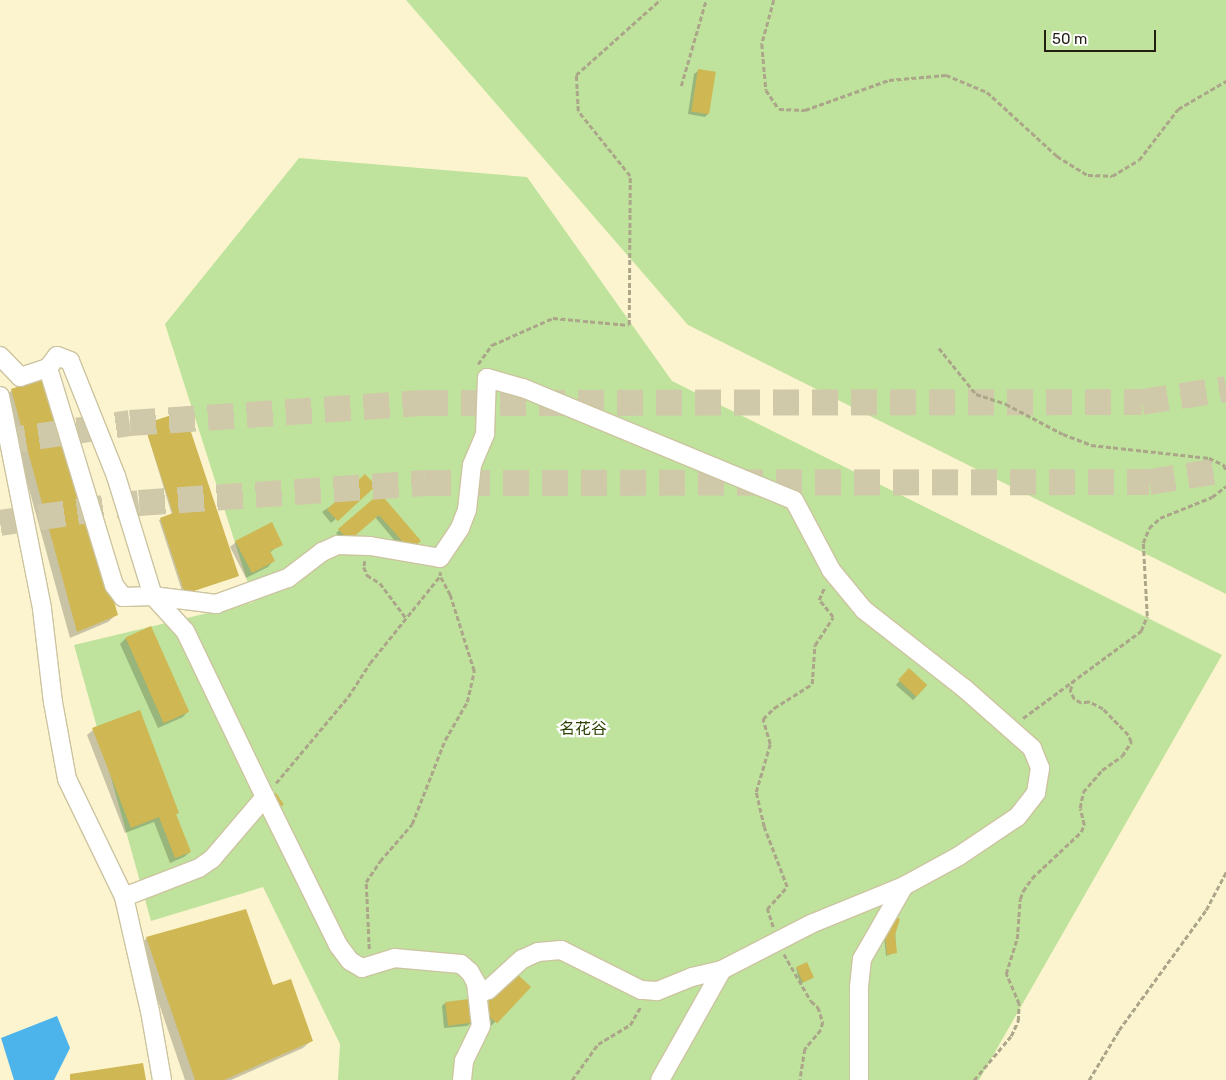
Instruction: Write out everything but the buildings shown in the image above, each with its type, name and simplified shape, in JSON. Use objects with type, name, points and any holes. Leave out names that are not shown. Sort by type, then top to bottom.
[{"type":"street","points":[[0,356],[20,377],[48,368],[56,356],[70,361],[116,476],[152,596],[185,631],[338,945],[350,961],[362,968],[394,958],[461,964],[470,972],[476,983],[481,1026],[464,1061],[462,1080]]},
{"type":"street","points":[[48,368],[114,586],[123,598],[152,596],[216,604],[288,578],[322,552],[338,544],[370,546],[440,558],[460,528],[467,510],[472,465],[486,434],[487,378],[523,388],[794,500],[831,570],[864,610],[964,688],[1032,748],[1040,768],[1036,793],[1017,817],[959,856],[904,886],[811,924],[722,970],[692,977],[657,992],[641,990],[561,950],[538,952],[522,959],[488,990],[478,994]]},
{"type":"street","points":[[0,396],[42,610],[53,702],[67,779],[124,897],[150,1011],[162,1080]]},
{"type":"street","points":[[124,897],[199,868],[212,859],[265,797]]},
{"type":"street","points":[[859,1080],[858,988],[862,959],[904,886]]},
{"type":"street","points":[[660,1080],[722,970]]},
{"type":"path","points":[[487,378],[477,364],[492,345],[553,318],[629,325],[630,176],[578,111],[576,75],[660,0]]},
{"type":"path","points":[[681,86],[706,0]]},
{"type":"path","points":[[774,0],[762,44],[766,90],[780,110],[805,110],[888,80],[946,75],[986,92],[1056,156],[1088,175],[1112,176],[1139,160],[1178,109],[1226,81]]},
{"type":"path","points":[[939,348],[976,394],[1006,404],[1063,434],[1091,445],[1209,458],[1224,466],[1226,470]]},
{"type":"path","points":[[1010,728],[1141,631],[1147,616],[1143,543],[1149,528],[1160,518],[1212,497],[1226,486]]},
{"type":"path","points":[[370,546],[364,567],[367,575],[380,583],[406,618]]},
{"type":"path","points":[[381,962],[369,952],[366,882],[380,861],[412,824],[446,740],[467,702],[474,672],[450,594],[440,576],[440,558]]},
{"type":"path","points":[[800,1080],[805,1049],[821,1030],[823,1022],[818,1007],[811,1002],[784,955],[781,939],[775,932],[768,910],[787,887],[764,827],[756,792],[770,744],[763,719],[774,708],[812,684],[815,645],[833,617],[819,600],[831,570]]},
{"type":"path","points":[[265,797],[348,697],[370,663],[440,576]]},
{"type":"path","points":[[974,1080],[1011,1036],[1018,1021],[1019,1004],[1006,974],[1017,939],[1020,899],[1023,891],[1032,878],[1081,832],[1084,825],[1080,808],[1083,792],[1102,770],[1122,756],[1131,742],[1128,734],[1103,709],[1089,702],[1080,703],[1074,699],[1070,691],[1073,681]]},
{"type":"path","points":[[1089,1080],[1119,1030],[1206,910],[1226,872]]},
{"type":"path","points":[[572,1080],[598,1044],[630,1025],[637,1010],[657,992]]},
{"type":"green space","points":[[406,0],[1226,0],[1226,594],[688,325]]},
{"type":"green space","name":"名花谷","points":[[299,158],[527,177],[672,381],[1222,655],[979,1080],[338,1080],[340,1044],[263,887],[151,921],[74,645],[254,602],[165,324]]},
{"type":"water","points":[[57,1016],[70,1048],[54,1080],[14,1080],[1,1038]]},
{"type":"tunnel","points":[[0,442],[130,423],[422,403],[1142,402],[1226,389]]},
{"type":"tunnel","points":[[0,523],[139,503],[425,483],[1149,482],[1226,470]]}]
